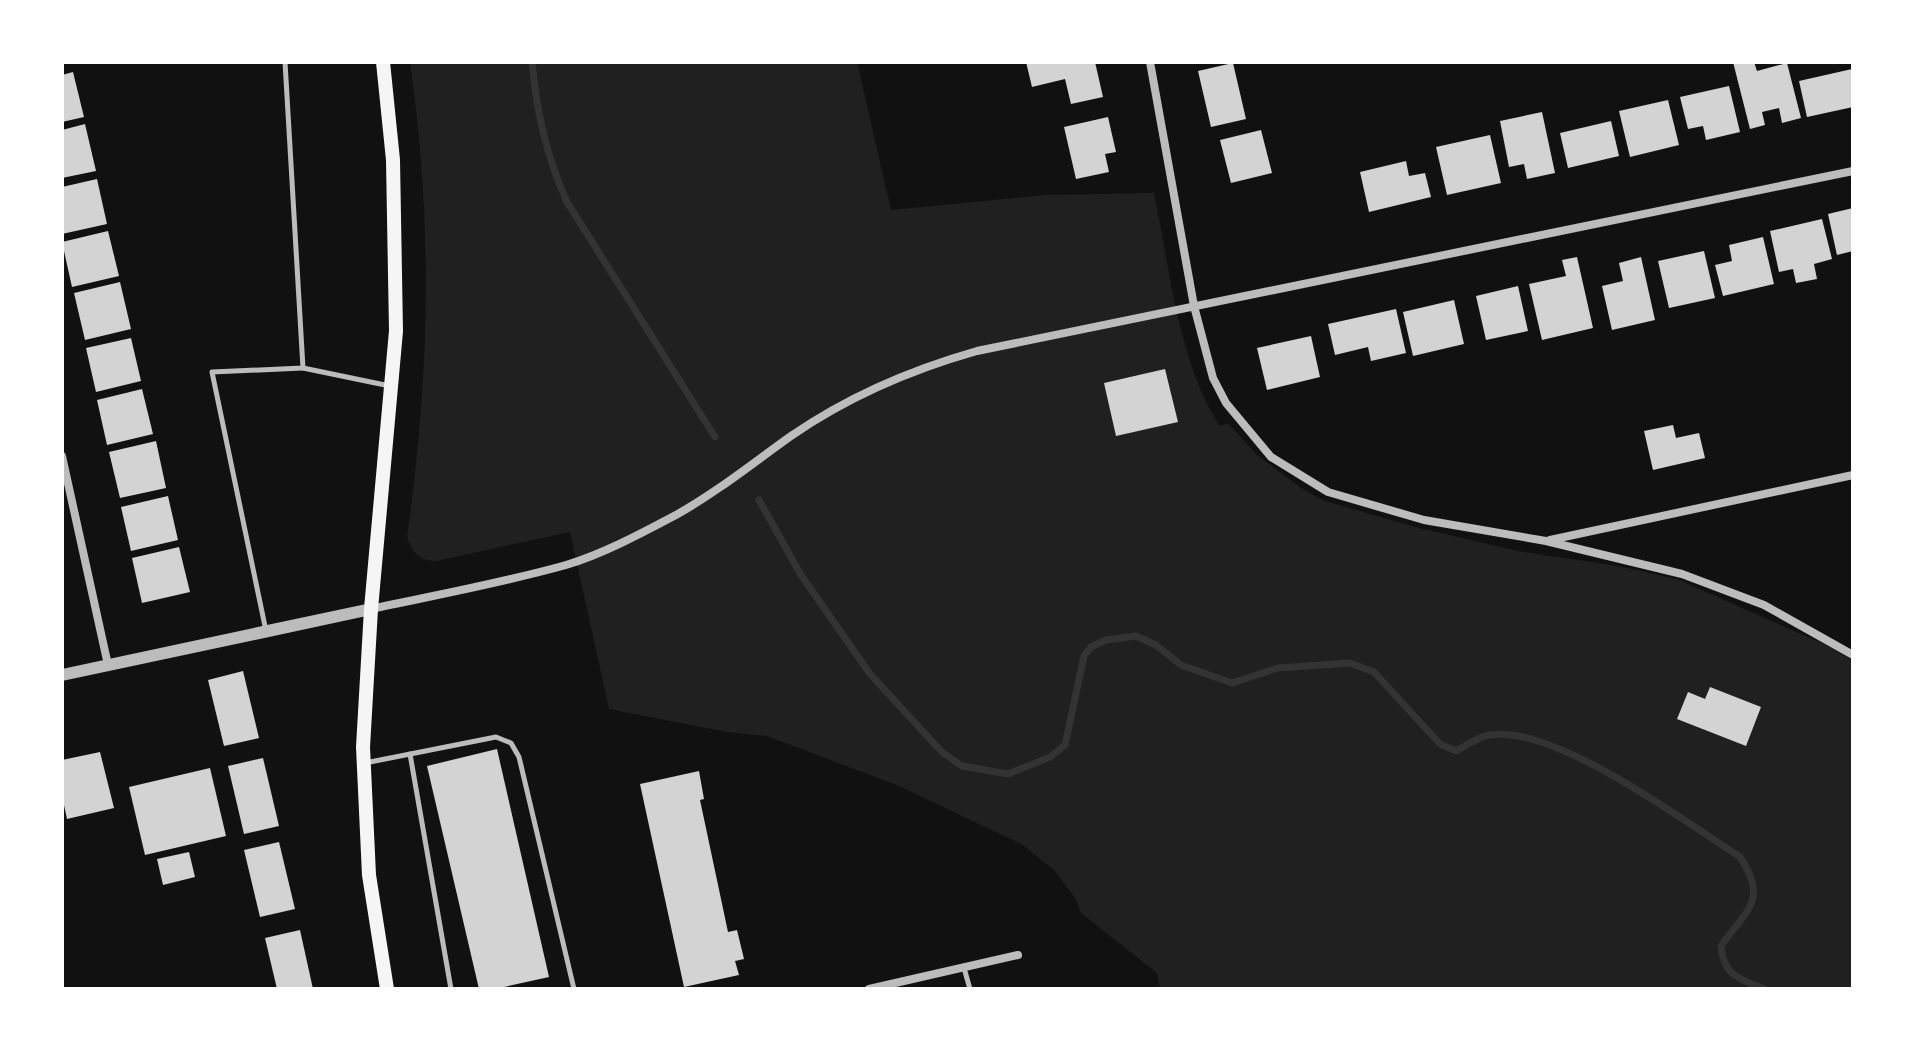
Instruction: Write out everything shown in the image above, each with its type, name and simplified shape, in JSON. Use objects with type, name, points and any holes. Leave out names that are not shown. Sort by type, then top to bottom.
[{"type":"main road","points":[[383,62],[393,160],[396,331],[371,609],[364,763],[369,875],[387,989]]},
{"type":"street","points":[[1150,62],[1194,306],[1213,378],[1226,403],[1271,457],[1328,492],[1381,508],[1424,520],[1546,541],[1650,564],[1713,585],[1764,605],[1853,655]]},
{"type":"street","points":[[62,675],[568,564],[602,551],[676,514],[733,480],[792,435],[862,393],[910,372],[977,351],[1853,171]]},
{"type":"street","points":[[62,456],[108,665]]},
{"type":"street","points":[[1546,541],[1853,475]]},
{"type":"street","points":[[869,989],[1018,955]]},
{"type":"lane","points":[[285,62],[303,368]]},
{"type":"lane","points":[[266,632],[212,372],[303,368],[391,386]]},
{"type":"lane","points":[[364,763],[496,737],[511,743],[519,757],[574,989]]},
{"type":"lane","points":[[410,754],[451,989]]},
{"type":"lane","points":[[964,968],[970,989]]},
{"type":"shaded area","points":[[410,62],[857,62],[891,210],[1045,195],[1154,193],[1177,314],[1194,374],[1206,401],[1220,426],[1228,423],[1257,455],[1301,488],[1325,501],[1419,528],[1518,551],[1618,566],[1677,579],[1828,646],[1853,661],[1853,989],[1160,989],[1157,973],[1081,913],[1075,898],[1054,870],[1023,845],[899,786],[767,736],[727,732],[609,709],[570,532],[436,561],[417,555],[407,537],[420,416],[426,300],[422,183]]},
{"type":"building","points":[[1026,62],[1095,62],[1103,97],[1071,104],[1065,79],[1032,87]]},
{"type":"building","points":[[1733,62],[1754,62],[1757,71],[1787,63],[1801,118],[1782,123],[1779,108],[1762,112],[1765,125],[1750,129]]},
{"type":"building","points":[[1233,63],[1246,119],[1211,127],[1198,71]]},
{"type":"building","points":[[1852,69],[1853,107],[1807,117],[1799,81]]},
{"type":"building","points":[[73,72],[84,117],[62,122],[62,75]]},
{"type":"building","points":[[1729,86],[1740,132],[1706,140],[1703,126],[1688,129],[1680,97]]},
{"type":"building","points":[[1668,100],[1679,145],[1630,157],[1619,111]]},
{"type":"building","points":[[1542,112],[1555,173],[1527,179],[1524,164],[1509,167],[1500,121]]},
{"type":"building","points":[[1108,117],[1116,152],[1105,154],[1109,172],[1076,179],[1064,127]]},
{"type":"building","points":[[1611,121],[1619,156],[1568,168],[1560,133]]},
{"type":"building","points":[[85,124],[96,171],[62,178],[62,130]]},
{"type":"building","points":[[1261,130],[1272,173],[1231,183],[1220,140]]},
{"type":"building","points":[[1490,135],[1501,183],[1447,195],[1436,147]]},
{"type":"building","points":[[1406,161],[1409,176],[1425,173],[1431,197],[1369,212],[1360,172]]},
{"type":"building","points":[[97,179],[107,224],[62,234],[62,187]]},
{"type":"building","points":[[1853,208],[1853,251],[1837,255],[1828,214]]},
{"type":"building","points":[[1822,219],[1832,259],[1814,264],[1817,279],[1796,283],[1793,269],[1779,272],[1770,231]]},
{"type":"building","points":[[108,231],[119,276],[72,287],[62,242]]},
{"type":"building","points":[[1763,237],[1774,284],[1723,296],[1715,265],[1732,261],[1729,245]]},
{"type":"building","points":[[1704,251],[1715,298],[1669,308],[1658,261]]},
{"type":"building","points":[[1577,257],[1593,328],[1542,340],[1529,284],[1566,276],[1562,260]]},
{"type":"building","points":[[1641,257],[1655,320],[1612,330],[1602,286],[1623,281],[1619,263]]},
{"type":"building","points":[[120,282],[131,329],[85,340],[74,293]]},
{"type":"building","points":[[1518,286],[1528,331],[1486,340],[1476,296]]},
{"type":"building","points":[[1454,300],[1464,344],[1413,356],[1403,312]]},
{"type":"building","points":[[1396,309],[1406,353],[1371,361],[1368,347],[1335,355],[1328,324]]},
{"type":"building","points":[[1311,336],[1320,377],[1267,390],[1257,348]]},
{"type":"building","points":[[131,338],[141,381],[96,392],[86,348]]},
{"type":"building","points":[[1165,369],[1178,422],[1116,436],[1104,383]]},
{"type":"building","points":[[142,389],[153,434],[107,445],[97,400]]},
{"type":"building","points":[[1673,425],[1676,438],[1699,433],[1705,458],[1653,470],[1644,431]]},
{"type":"building","points":[[156,441],[166,488],[120,498],[109,452]]},
{"type":"building","points":[[168,496],[178,540],[131,551],[121,507]]},
{"type":"building","points":[[179,547],[190,592],[142,603],[132,558]]},
{"type":"building","points":[[243,671],[259,738],[224,746],[208,680]]},
{"type":"building","points":[[1710,687],[1761,707],[1746,746],[1677,719],[1688,692],[1705,699]]},
{"type":"building","points":[[497,749],[549,977],[495,989],[479,989],[427,766]]},
{"type":"building","points":[[100,752],[114,808],[67,819],[62,796],[62,760]]},
{"type":"building","points":[[263,758],[279,826],[244,834],[228,766]]},
{"type":"building","points":[[210,768],[226,836],[145,855],[129,787]]},
{"type":"building","points":[[699,771],[704,799],[700,800],[728,932],[737,930],[744,959],[735,961],[739,975],[684,987],[640,784]]},
{"type":"building","points":[[279,842],[295,909],[260,917],[244,850]]},
{"type":"building","points":[[189,852],[195,877],[163,885],[157,859]]},
{"type":"building","points":[[300,930],[313,989],[277,989],[265,938]]},
{"type":"waterway","points":[[532,62],[544,134],[567,202],[715,437]]},
{"type":"waterway","points":[[759,500],[801,575],[870,674],[942,752],[962,766],[1008,774],[1050,757],[1065,745],[1084,656],[1091,647],[1106,640],[1136,636],[1156,645],[1181,665],[1232,683],[1278,668],[1350,663],[1374,672],[1440,744],[1456,751],[1489,735],[1516,736],[1548,744],[1618,778],[1740,857],[1749,872],[1753,895],[1746,914],[1721,946],[1722,956],[1734,975],[1764,989]]}]
